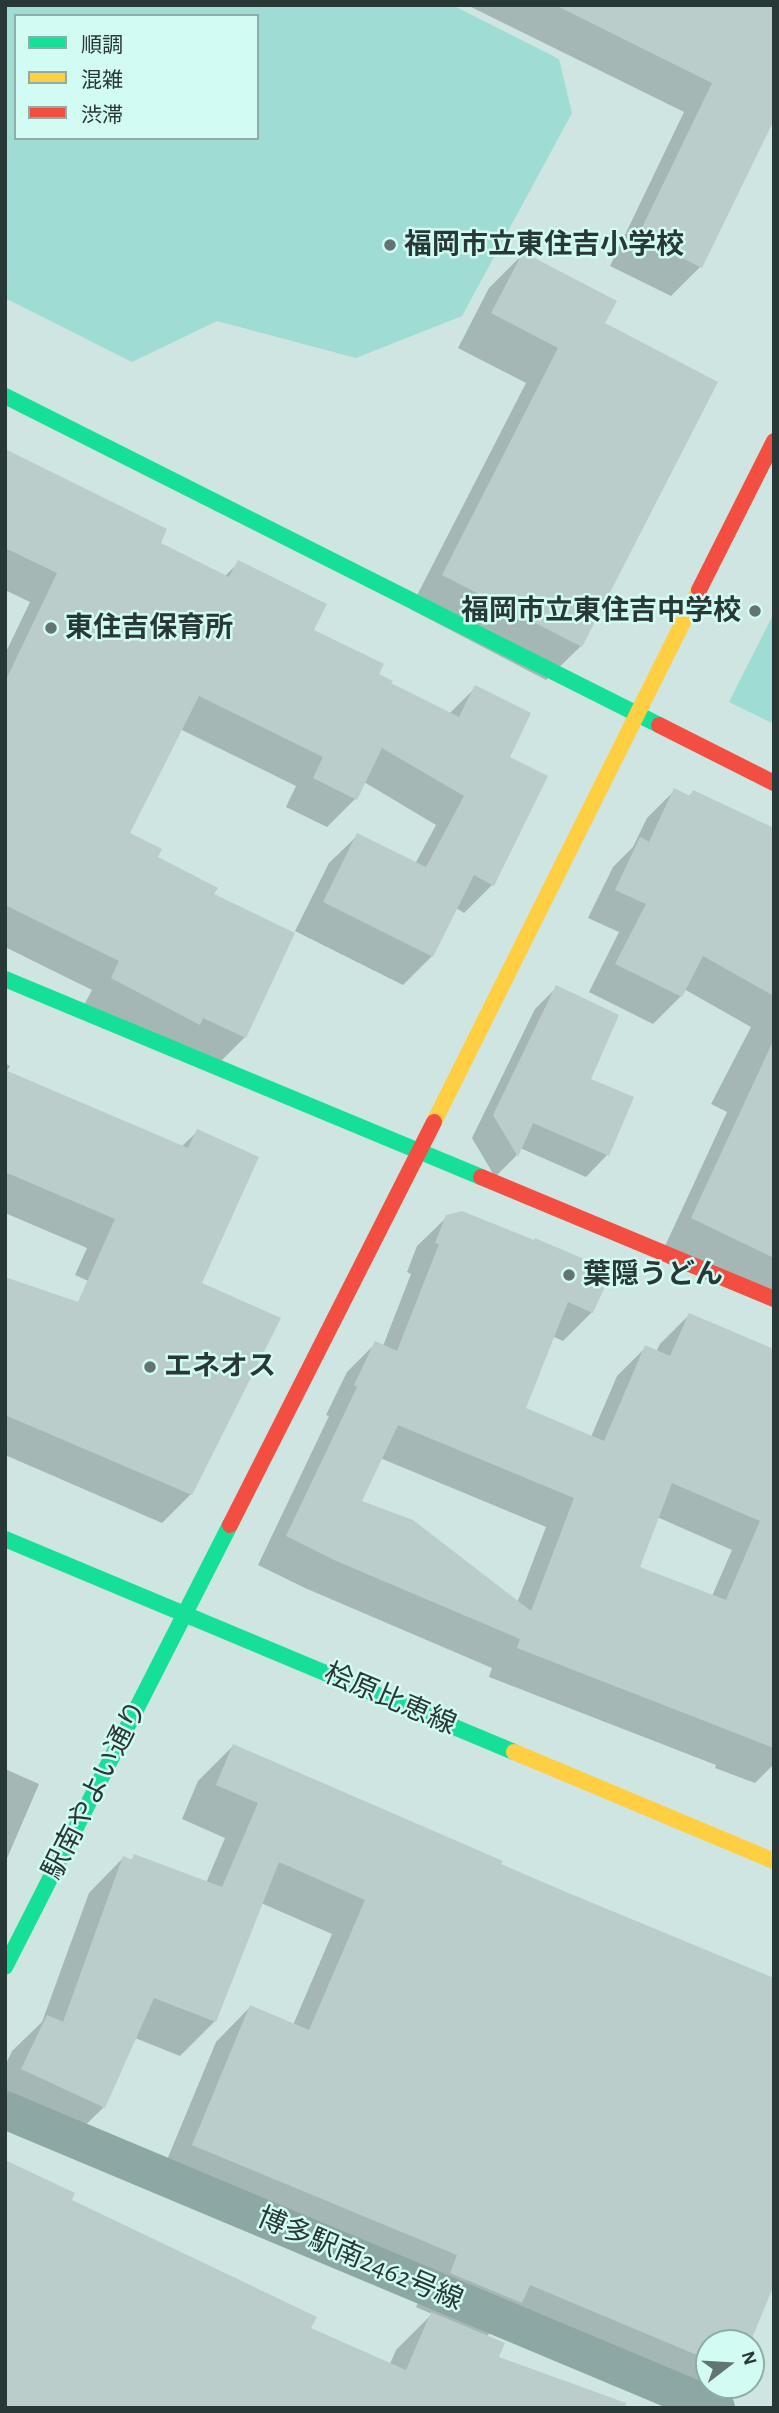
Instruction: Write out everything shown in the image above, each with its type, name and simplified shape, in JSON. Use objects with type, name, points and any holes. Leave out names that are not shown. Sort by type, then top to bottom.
[{"type":"street","points":[[5,396],[774,783]]},
{"type":"street","name":"駅南やよい通り","points":[[5,1967],[419,1151],[774,441]]},
{"type":"street","points":[[5,979],[774,1299]]},
{"type":"street","name":"桧原比恵線","points":[[5,1539],[774,1861]]},
{"type":"street","name":"博多駅南2462号線","points":[[5,2110],[716,2408]]},
{"type":"shaded area","points":[[5,5],[452,5],[559,59],[572,113],[462,316],[356,358],[217,321],[132,362],[5,298]]},
{"type":"shaded area","points":[[774,613],[774,724],[729,702]]},
{"type":"building","points":[[555,5],[774,5],[774,120],[702,268],[638,236],[712,83]]},
{"type":"building","points":[[523,252],[617,301],[605,323],[718,382],[582,647],[442,575],[558,348],[491,313]]},
{"type":"building","points":[[5,449],[167,529],[161,543],[229,577],[238,560],[327,604],[314,630],[384,664],[379,674],[393,681],[391,683],[459,717],[475,685],[531,713],[510,757],[548,776],[494,886],[474,875],[433,957],[323,902],[357,833],[426,867],[464,796],[382,748],[357,800],[313,778],[323,757],[199,696],[130,833],[162,849],[158,857],[218,888],[214,894],[295,933],[246,1038],[203,1018],[200,1025],[111,978],[119,961],[5,905],[5,682],[57,573],[5,548]]},
{"type":"building","points":[[674,788],[690,796],[693,790],[774,828],[774,996],[703,956],[682,997],[615,964],[646,904],[615,890],[640,837],[649,842]]},
{"type":"building","points":[[556,985],[619,1015],[591,1079],[634,1097],[609,1156],[533,1123],[518,1157],[493,1115]]},
{"type":"building","points":[[774,1039],[774,1258],[691,1218]]},
{"type":"building","points":[[5,1070],[188,1148],[197,1129],[259,1157],[202,1283],[281,1318],[192,1495],[5,1415],[5,1277],[78,1302],[115,1219],[5,1172]]},
{"type":"building","points":[[462,1211],[612,1271],[593,1313],[568,1302],[526,1408],[604,1441],[645,1345],[670,1356],[689,1313],[774,1349],[774,1748],[517,1648],[520,1639],[334,1560],[286,1536],[357,1387],[354,1385],[375,1341],[397,1351],[439,1244],[435,1243],[446,1215]],"holes":[[[398,1425],[574,1498],[531,1611],[413,1520],[362,1501]],[[672,1483],[760,1521],[726,1600],[640,1567]]]},
{"type":"building","points":[[233,1744],[503,1861],[501,1864],[774,1978],[774,2285],[756,2329],[695,2329],[695,2354],[530,2285],[522,2303],[450,2273],[457,2255],[192,2145],[250,2005],[309,2030],[365,1900],[279,1862],[216,2022],[154,1998],[105,2108],[21,2069],[47,2015],[63,2022],[123,1856],[132,1860],[134,1854],[222,1887],[258,1803],[216,1785]]},
{"type":"building","points":[[5,2160],[75,2193],[72,2200],[317,2317],[311,2328],[406,2370],[431,2312],[505,2343],[499,2357],[626,2403],[625,2408],[5,2408]]},
{"type":"traffic: fast","points":[[5,396],[659,725]]},
{"type":"traffic: fast","points":[[5,979],[481,1177]]},
{"type":"traffic: fast","points":[[5,1967],[230,1525]]},
{"type":"traffic: fast","points":[[5,1539],[514,1752]]},
{"type":"traffic: slow","points":[[434,1122],[699,590]]},
{"type":"traffic: slow","points":[[514,1752],[774,1861]]},
{"type":"traffic: jam","points":[[699,590],[774,441]]},
{"type":"traffic: jam","points":[[659,725],[774,783]]},
{"type":"traffic: jam","points":[[230,1525],[434,1122]]},
{"type":"traffic: jam","points":[[481,1177],[774,1299]]},
{"type":"place","name":"福岡市立東住吉小学校","points":[[390,245]]},
{"type":"place","name":"福岡市立東住吉中学校","points":[[755,611]]},
{"type":"place","name":"東住吉保育所","points":[[51,628]]},
{"type":"place","name":"葉隠うどん","points":[[569,1275]]},
{"type":"place","name":"エネオス","points":[[150,1367]]}]
